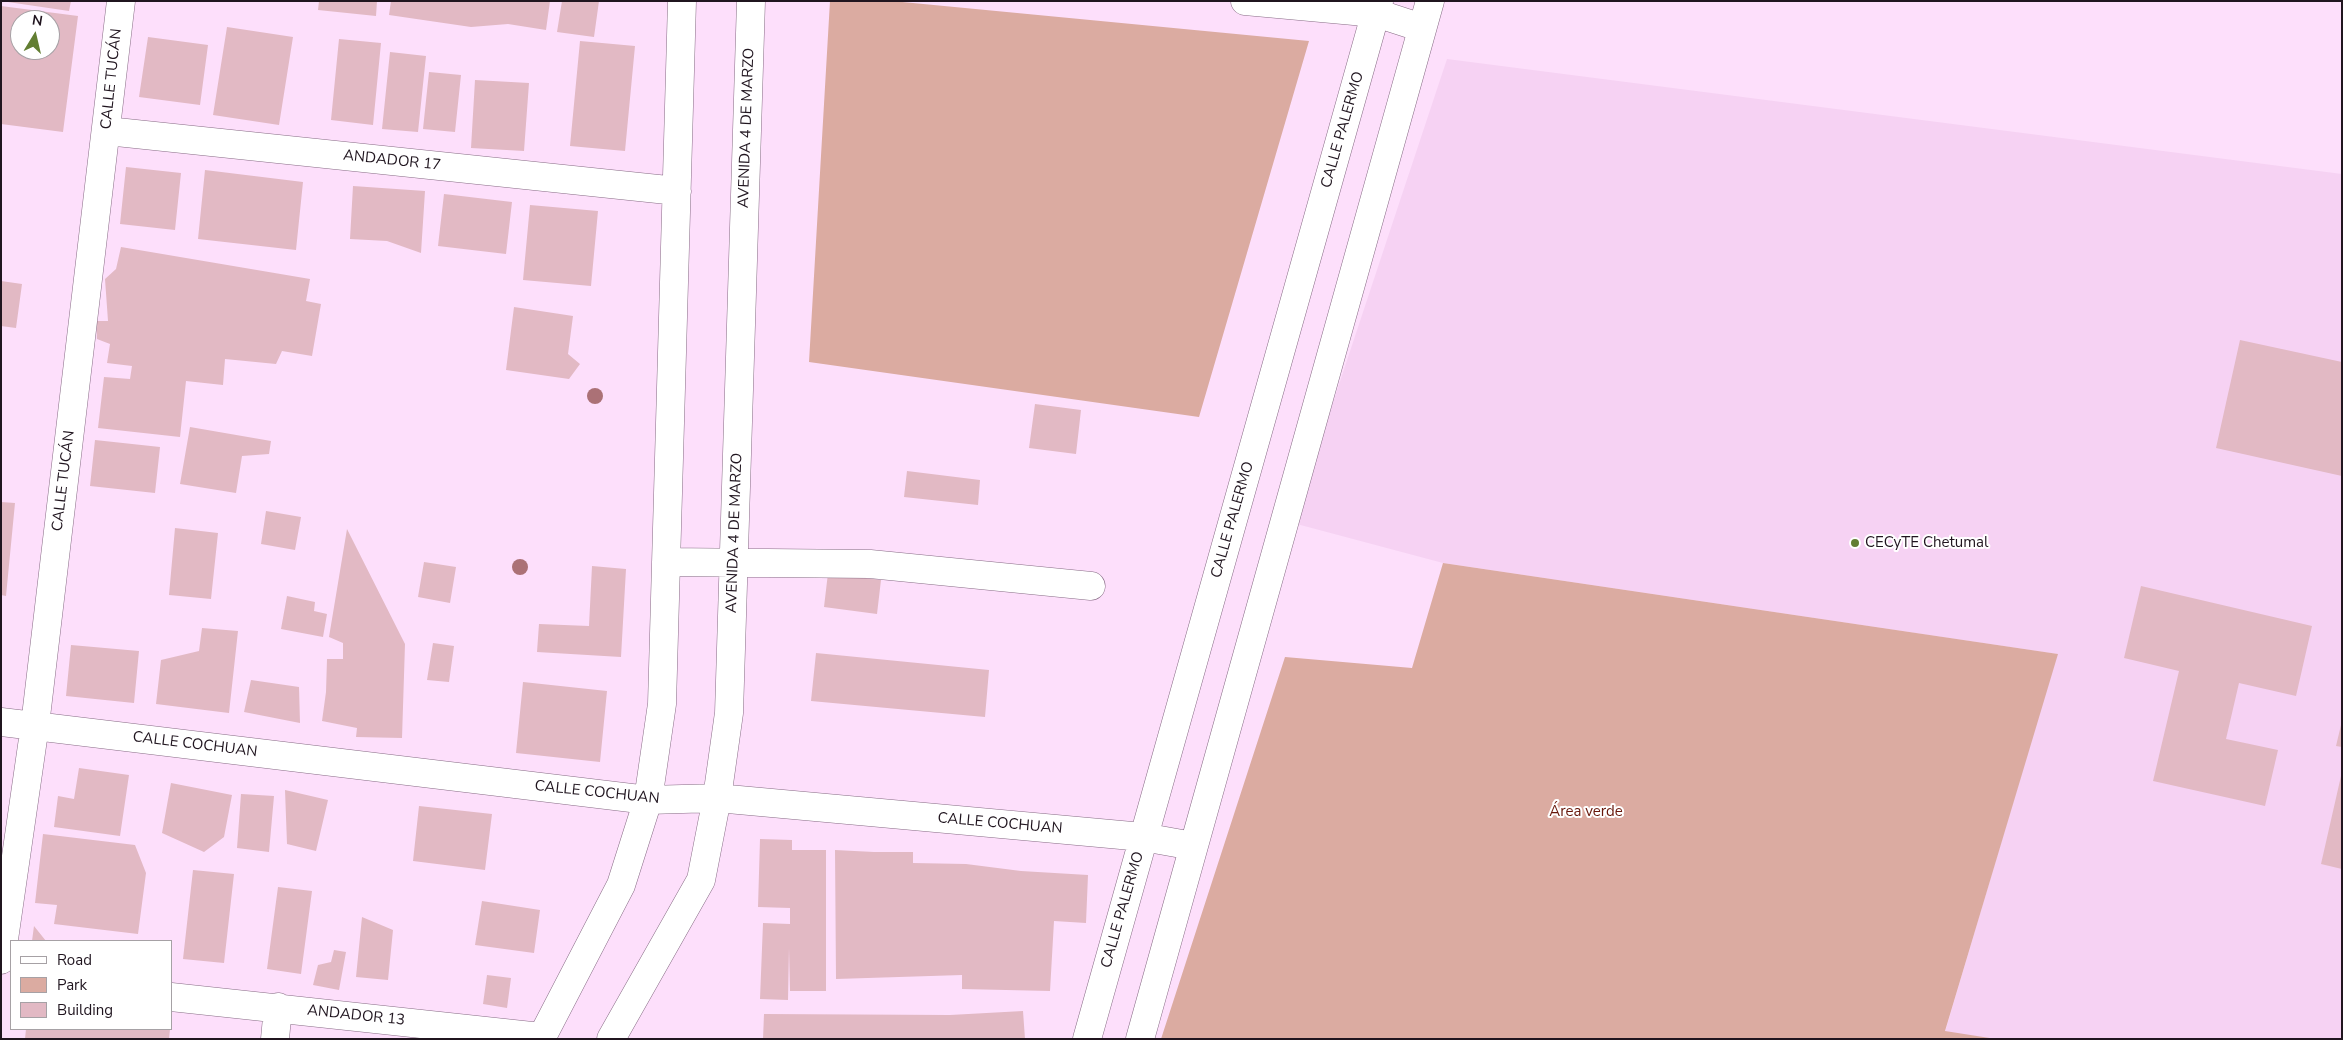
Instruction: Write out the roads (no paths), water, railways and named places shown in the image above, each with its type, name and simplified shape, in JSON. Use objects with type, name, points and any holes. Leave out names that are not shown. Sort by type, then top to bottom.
[{"type":"street","name":"CALLE TUCÁN","points":[[1,960],[35,725],[121,1]]},
{"type":"street","points":[[541,1038],[621,885],[648,800],[662,704],[682,1]]},
{"type":"street","name":"AVENIDA 4 DE MARZO","points":[[612,1039],[701,880],[717,798],[729,713],[751,1]]},
{"type":"street","points":[[1245,1],[1377,7],[1422,28]]},
{"type":"street","points":[[1140,1039],[1430,1]]},
{"type":"street","name":"CALLE PALERMO","points":[[1087,1039],[1377,7]]},
{"type":"street","name":"ANDADOR 17","points":[[107,131],[677,191]]},
{"type":"street","points":[[666,562],[870,564],[1091,586]]},
{"type":"street","name":"CALLE COCHUAN","points":[[1,722],[648,800],[717,798],[1143,837],[1193,846]]},
{"type":"street","name":"ANDADOR 13","points":[[172,997],[278,1007],[541,1038]]},
{"type":"street","points":[[275,1039],[278,1007]]},
{"type":"place","name":"CECyTE Chetumal","points":[[1855,543]]},
{"type":"park label","name":"Área verde","points":[[1586,812]]}]
